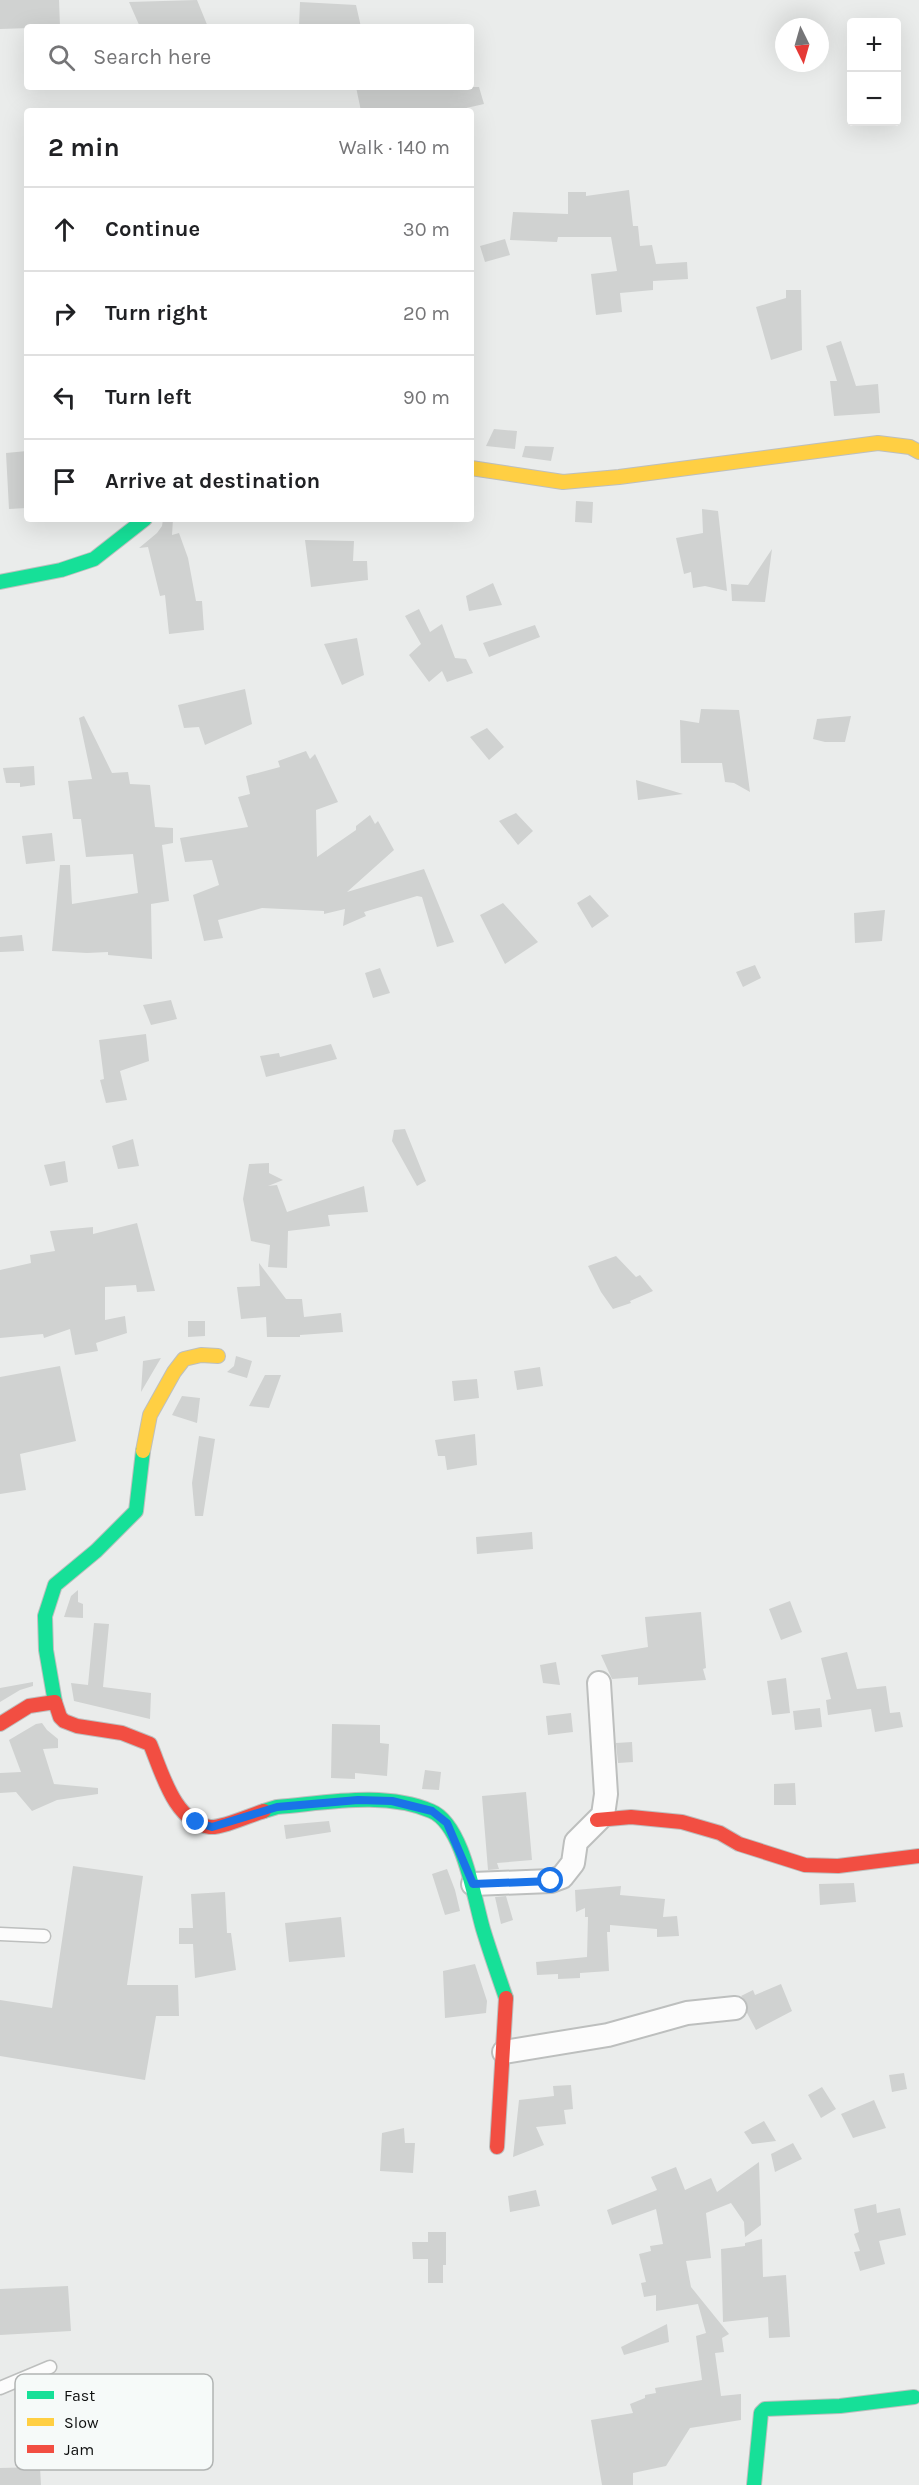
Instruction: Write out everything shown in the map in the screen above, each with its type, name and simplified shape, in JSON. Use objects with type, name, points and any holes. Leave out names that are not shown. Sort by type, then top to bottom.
[{"type":"street","points":[[474,468],[563,482],[878,444],[910,447],[919,452]]},
{"type":"street","points":[[0,582],[61,570],[94,559],[141,522]]},
{"type":"street","points":[[218,1356],[201,1355],[184,1359],[174,1372],[150,1415],[140,1468],[136,1510],[96,1551],[55,1585],[45,1616],[46,1650],[55,1702],[60,1717],[77,1726],[122,1733],[150,1743],[177,1806],[196,1822],[212,1827],[277,1807],[358,1800],[392,1801],[432,1811],[447,1823],[473,1884],[482,1926],[506,2000],[497,2147]]},
{"type":"street","points":[[473,1884],[551,1881],[562,1877],[573,1863],[576,1842],[603,1815],[606,1794],[599,1683]]},
{"type":"street","points":[[0,1724],[29,1706],[55,1702]]},
{"type":"street","points":[[597,1820],[631,1817],[682,1821],[720,1833],[738,1844],[805,1865],[838,1866],[919,1856]]},
{"type":"street","points":[[504,2052],[608,2035],[687,2013],[735,2008]]},
{"type":"street","points":[[754,2485],[761,2413],[765,2409],[840,2406],[915,2397]]},
{"type":"lane","points":[[0,1934],[44,1936]]},
{"type":"lane","points":[[33,2374],[50,2367]]},
{"type":"lane","points":[[0,2388],[15,2382]]},
{"type":"building","points":[[0,0],[59,0],[60,24],[24,24],[24,28],[0,29]]},
{"type":"building","points":[[197,0],[207,24],[139,24],[129,2]]},
{"type":"building","points":[[300,2],[356,5],[360,24],[299,24]]},
{"type":"building","points":[[474,87],[479,87],[484,104],[466,108],[360,108],[357,90],[474,90]]},
{"type":"building","points":[[629,190],[633,226],[638,226],[640,246],[652,245],[656,264],[687,262],[688,279],[653,281],[653,290],[620,293],[622,312],[596,315],[591,274],[617,271],[611,237],[558,237],[557,242],[510,240],[513,212],[568,214],[568,192],[586,192],[586,196]]},
{"type":"building","points":[[505,239],[510,255],[485,262],[480,246]]},
{"type":"building","points":[[786,290],[801,290],[802,350],[771,360],[756,307],[786,298]]},
{"type":"building","points":[[841,341],[856,386],[878,384],[880,413],[834,416],[830,381],[837,381],[826,346]]},
{"type":"building","points":[[494,429],[517,431],[515,449],[486,446]]},
{"type":"building","points":[[525,446],[554,447],[551,461],[522,457]]},
{"type":"building","points":[[24,451],[24,508],[9,509],[6,453]]},
{"type":"building","points":[[576,501],[593,502],[592,523],[575,522]]},
{"type":"building","points":[[702,509],[718,511],[727,591],[705,586],[693,588],[691,572],[684,574],[676,538],[703,533]]},
{"type":"building","points":[[163,522],[173,522],[172,535],[179,533],[188,558],[196,601],[202,601],[204,630],[169,634],[165,595],[160,596],[148,547],[139,548],[162,526]]},
{"type":"building","points":[[305,540],[354,541],[353,561],[367,561],[368,580],[311,587]]},
{"type":"building","points":[[772,549],[765,602],[732,601],[731,584],[748,585]]},
{"type":"building","points":[[493,583],[502,605],[469,611],[466,596]]},
{"type":"building","points":[[419,609],[430,632],[442,624],[455,658],[466,659],[473,673],[447,682],[442,671],[429,682],[409,655],[421,644],[405,616]]},
{"type":"building","points":[[535,625],[540,637],[489,657],[483,643]]},
{"type":"building","points":[[357,638],[364,675],[342,685],[324,644]]},
{"type":"building","points":[[245,689],[252,724],[205,745],[199,727],[184,728],[178,705]]},
{"type":"building","points":[[701,709],[739,710],[750,792],[734,783],[725,782],[722,763],[681,763],[680,720],[699,723]]},
{"type":"building","points":[[84,716],[112,773],[128,772],[130,784],[150,785],[155,827],[173,828],[173,843],[162,845],[169,901],[151,904],[152,959],[108,955],[108,952],[52,951],[60,865],[70,865],[72,904],[138,893],[133,854],[86,857],[81,819],[73,819],[68,781],[92,779],[79,718]]},
{"type":"building","points":[[851,716],[845,742],[825,742],[813,739],[817,719]]},
{"type":"building","points":[[487,728],[504,747],[489,760],[470,737]]},
{"type":"building","points":[[306,751],[310,759],[315,754],[338,802],[316,810],[317,857],[356,830],[356,826],[370,815],[375,824],[378,821],[394,850],[347,892],[424,869],[454,942],[437,947],[422,897],[417,896],[364,912],[366,916],[343,926],[345,909],[324,914],[324,911],[262,908],[218,920],[223,938],[204,941],[193,895],[219,885],[212,860],[185,862],[180,838],[248,827],[238,797],[250,794],[246,776],[280,767],[278,761]]},
{"type":"building","points":[[34,766],[35,785],[20,787],[20,783],[6,783],[3,768]]},
{"type":"building","points":[[636,780],[683,794],[638,800]]},
{"type":"building","points":[[516,813],[533,831],[518,845],[499,821]]},
{"type":"building","points":[[52,833],[55,861],[26,864],[22,836]]},
{"type":"building","points":[[590,895],[609,916],[592,928],[577,903]]},
{"type":"building","points":[[503,903],[538,942],[505,964],[480,915]]},
{"type":"building","points":[[885,910],[882,941],[855,943],[854,913]]},
{"type":"building","points":[[22,935],[24,951],[0,952],[0,937]]},
{"type":"building","points":[[755,965],[761,978],[743,987],[736,972]]},
{"type":"building","points":[[380,968],[390,993],[373,998],[365,973]]},
{"type":"building","points":[[171,1000],[177,1019],[151,1025],[143,1005]]},
{"type":"building","points":[[146,1034],[149,1061],[120,1071],[127,1100],[106,1103],[100,1080],[104,1079],[99,1040]]},
{"type":"building","points":[[331,1044],[337,1059],[266,1077],[260,1056],[279,1053],[280,1057]]},
{"type":"building","points":[[405,1129],[426,1181],[417,1186],[392,1141],[394,1130]]},
{"type":"building","points":[[133,1139],[139,1166],[118,1169],[112,1146]]},
{"type":"building","points":[[65,1161],[68,1182],[50,1186],[44,1165]]},
{"type":"building","points":[[269,1163],[269,1173],[283,1180],[268,1186],[277,1185],[287,1212],[364,1186],[368,1212],[328,1215],[330,1226],[288,1231],[287,1268],[268,1267],[270,1245],[251,1241],[243,1199],[249,1164]]},
{"type":"building","points":[[137,1223],[155,1291],[137,1292],[136,1285],[105,1287],[105,1320],[125,1316],[127,1333],[96,1343],[98,1351],[75,1355],[70,1329],[44,1338],[43,1334],[0,1338],[0,1270],[31,1263],[30,1255],[55,1251],[50,1231],[93,1227],[93,1234]]},
{"type":"building","points":[[616,1256],[636,1277],[640,1275],[653,1291],[630,1301],[631,1303],[613,1309],[601,1292],[588,1266]]},
{"type":"building","points":[[259,1263],[286,1299],[302,1299],[304,1317],[341,1313],[343,1332],[300,1335],[300,1337],[267,1337],[266,1317],[241,1319],[237,1287],[260,1286]]},
{"type":"building","points":[[188,1321],[205,1321],[205,1336],[188,1337]]},
{"type":"building","points":[[236,1356],[252,1361],[247,1378],[227,1372],[234,1366]]},
{"type":"building","points":[[161,1358],[158,1363],[141,1392],[143,1361]]},
{"type":"building","points":[[60,1366],[76,1441],[20,1454],[26,1490],[0,1494],[0,1377]]},
{"type":"building","points":[[540,1367],[543,1386],[517,1390],[514,1371]]},
{"type":"building","points":[[265,1375],[281,1375],[269,1408],[249,1406]]},
{"type":"building","points":[[477,1379],[479,1398],[454,1401],[452,1381]]},
{"type":"building","points":[[182,1396],[200,1398],[197,1423],[172,1415]]},
{"type":"building","points":[[475,1434],[477,1465],[447,1470],[445,1456],[438,1456],[435,1440]]},
{"type":"building","points":[[199,1436],[215,1439],[203,1516],[195,1516],[192,1483]]},
{"type":"building","points":[[532,1532],[533,1549],[477,1554],[476,1537]]},
{"type":"building","points":[[78,1590],[78,1602],[83,1604],[83,1618],[64,1617],[71,1596]]},
{"type":"building","points":[[790,1601],[802,1632],[781,1640],[769,1609]]},
{"type":"building","points":[[701,1612],[706,1668],[703,1669],[706,1680],[638,1685],[638,1677],[612,1679],[601,1655],[648,1647],[645,1617]]},
{"type":"building","points":[[94,1623],[109,1624],[103,1687],[151,1693],[150,1719],[74,1701],[71,1683],[88,1685]]},
{"type":"building","points":[[847,1652],[857,1689],[886,1686],[890,1713],[900,1712],[903,1727],[875,1732],[871,1709],[828,1715],[826,1700],[831,1699],[821,1658]]},
{"type":"building","points":[[556,1662],[560,1685],[543,1683],[540,1665]]},
{"type":"building","points":[[786,1678],[790,1713],[772,1715],[767,1681]]},
{"type":"building","points":[[33,1682],[33,1686],[20,1690],[0,1702],[0,1688]]},
{"type":"building","points":[[820,1708],[822,1727],[795,1730],[793,1711]]},
{"type":"building","points":[[571,1713],[573,1732],[548,1735],[546,1716]]},
{"type":"building","points":[[42,1723],[58,1739],[58,1748],[43,1749],[54,1784],[98,1788],[98,1794],[57,1800],[32,1811],[16,1792],[0,1793],[0,1773],[21,1772],[9,1740],[36,1724]]},
{"type":"building","points":[[332,1724],[380,1725],[380,1743],[389,1744],[387,1776],[355,1773],[355,1779],[331,1778]]},
{"type":"building","points":[[632,1742],[633,1762],[618,1763],[616,1743]]},
{"type":"building","points":[[425,1770],[441,1772],[439,1790],[422,1789]]},
{"type":"building","points":[[795,1783],[796,1805],[774,1805],[774,1784]]},
{"type":"building","points":[[526,1792],[532,1860],[497,1863],[499,1869],[488,1870],[482,1796]]},
{"type":"building","points":[[329,1821],[331,1832],[286,1839],[284,1825]]},
{"type":"building","points":[[73,1866],[143,1876],[127,1985],[178,1985],[179,2016],[156,2016],[145,2080],[0,2056],[0,2000],[52,2008]]},
{"type":"building","points":[[447,1869],[460,1911],[445,1915],[432,1874]]},
{"type":"building","points":[[854,1883],[856,1902],[820,1905],[819,1884]]},
{"type":"building","points":[[621,1886],[620,1895],[665,1899],[663,1917],[677,1916],[679,1936],[657,1937],[657,1929],[610,1925],[610,1932],[607,1932],[609,1971],[580,1973],[580,1978],[558,1979],[558,1974],[537,1975],[536,1962],[587,1957],[588,1917],[585,1917],[585,1908],[576,1912],[575,1890]]},
{"type":"building","points":[[225,1892],[227,1933],[231,1933],[236,1970],[195,1978],[193,1944],[179,1944],[179,1928],[193,1928],[191,1894]]},
{"type":"building","points":[[506,1896],[513,1920],[501,1924],[495,1897]]},
{"type":"building","points":[[341,1917],[345,1957],[289,1962],[285,1923]]},
{"type":"building","points":[[475,1964],[487,2001],[486,2013],[445,2018],[443,1971]]},
{"type":"building","points":[[781,1984],[792,2011],[756,2030],[747,2013],[746,2001],[741,1996],[753,1990],[755,1995]]},
{"type":"building","points":[[904,2073],[907,2089],[892,2092],[889,2075]]},
{"type":"building","points":[[571,2085],[573,2109],[564,2110],[566,2124],[536,2127],[544,2145],[513,2157],[519,2100],[554,2096],[553,2086]]},
{"type":"building","points":[[822,2087],[836,2109],[821,2118],[808,2095]]},
{"type":"building","points":[[874,2100],[886,2128],[853,2138],[841,2114]]},
{"type":"building","points":[[764,2121],[776,2141],[752,2144],[744,2132]]},
{"type":"building","points":[[404,2128],[405,2143],[415,2143],[413,2173],[380,2171],[382,2133]]},
{"type":"building","points":[[793,2143],[802,2159],[775,2172],[771,2154]]},
{"type":"building","points":[[759,2162],[761,2225],[745,2237],[744,2222],[731,2203],[706,2213],[711,2258],[686,2261],[691,2287],[729,2334],[722,2338],[724,2352],[715,2353],[721,2396],[741,2394],[741,2420],[690,2428],[666,2466],[633,2473],[633,2485],[602,2485],[591,2420],[633,2413],[630,2404],[645,2398],[645,2395],[656,2393],[655,2388],[702,2380],[696,2336],[706,2333],[698,2304],[656,2311],[656,2295],[644,2297],[641,2283],[646,2282],[639,2254],[651,2251],[650,2246],[663,2244],[656,2209],[612,2225],[607,2210],[657,2190],[651,2177],[676,2167],[685,2190],[711,2178],[717,2192]]},
{"type":"building","points":[[536,2190],[540,2206],[510,2212],[508,2196]]},
{"type":"building","points":[[876,2204],[877,2213],[900,2208],[906,2235],[879,2241],[885,2264],[860,2271],[854,2252],[860,2251],[854,2234],[859,2232],[854,2209]]},
{"type":"building","points":[[428,2232],[446,2232],[446,2265],[443,2265],[443,2283],[428,2283],[428,2259],[413,2259],[412,2242],[428,2242]]},
{"type":"building","points":[[762,2239],[763,2277],[786,2275],[790,2337],[769,2338],[768,2317],[723,2322],[721,2249],[745,2246],[745,2243]]},
{"type":"building","points":[[68,2286],[71,2331],[0,2335],[0,2289]]},
{"type":"building","points":[[667,2324],[669,2342],[624,2355],[621,2347]]},
{"type":"building","points":[[0,2468],[40,2470],[41,2485],[0,2485]]},
{"type":"traffic: fast","points":[[0,582],[61,570],[94,559],[141,522]]},
{"type":"traffic: fast","points":[[55,1702],[46,1650],[45,1616],[55,1585],[96,1551],[136,1511],[143,1451]]},
{"type":"traffic: fast","points":[[264,1811],[277,1807],[315,1803],[375,1800],[413,1805],[431,1811],[442,1819],[451,1831],[466,1863],[483,1929],[506,1998]]},
{"type":"traffic: fast","points":[[754,2485],[761,2413],[765,2409],[840,2406],[914,2397]]},
{"type":"traffic: slow","points":[[474,468],[563,482],[619,477],[878,443],[910,447],[919,452]]},
{"type":"traffic: slow","points":[[143,1451],[150,1415],[174,1372],[184,1359],[201,1355],[218,1356]]},
{"type":"traffic: jam","points":[[0,1724],[29,1706],[55,1702],[60,1717],[64,1721],[77,1726],[122,1733],[150,1744],[178,1806],[198,1823],[215,1827],[264,1811]]},
{"type":"traffic: jam","points":[[597,1820],[631,1817],[682,1822],[720,1833],[739,1844],[805,1865],[838,1866],[919,1856]]},
{"type":"traffic: jam","points":[[497,2147],[506,1998]]},
{"type":"route","points":[[196,1822],[212,1827],[277,1807],[358,1800],[392,1801],[432,1811],[447,1823],[473,1884],[551,1881]]}]
